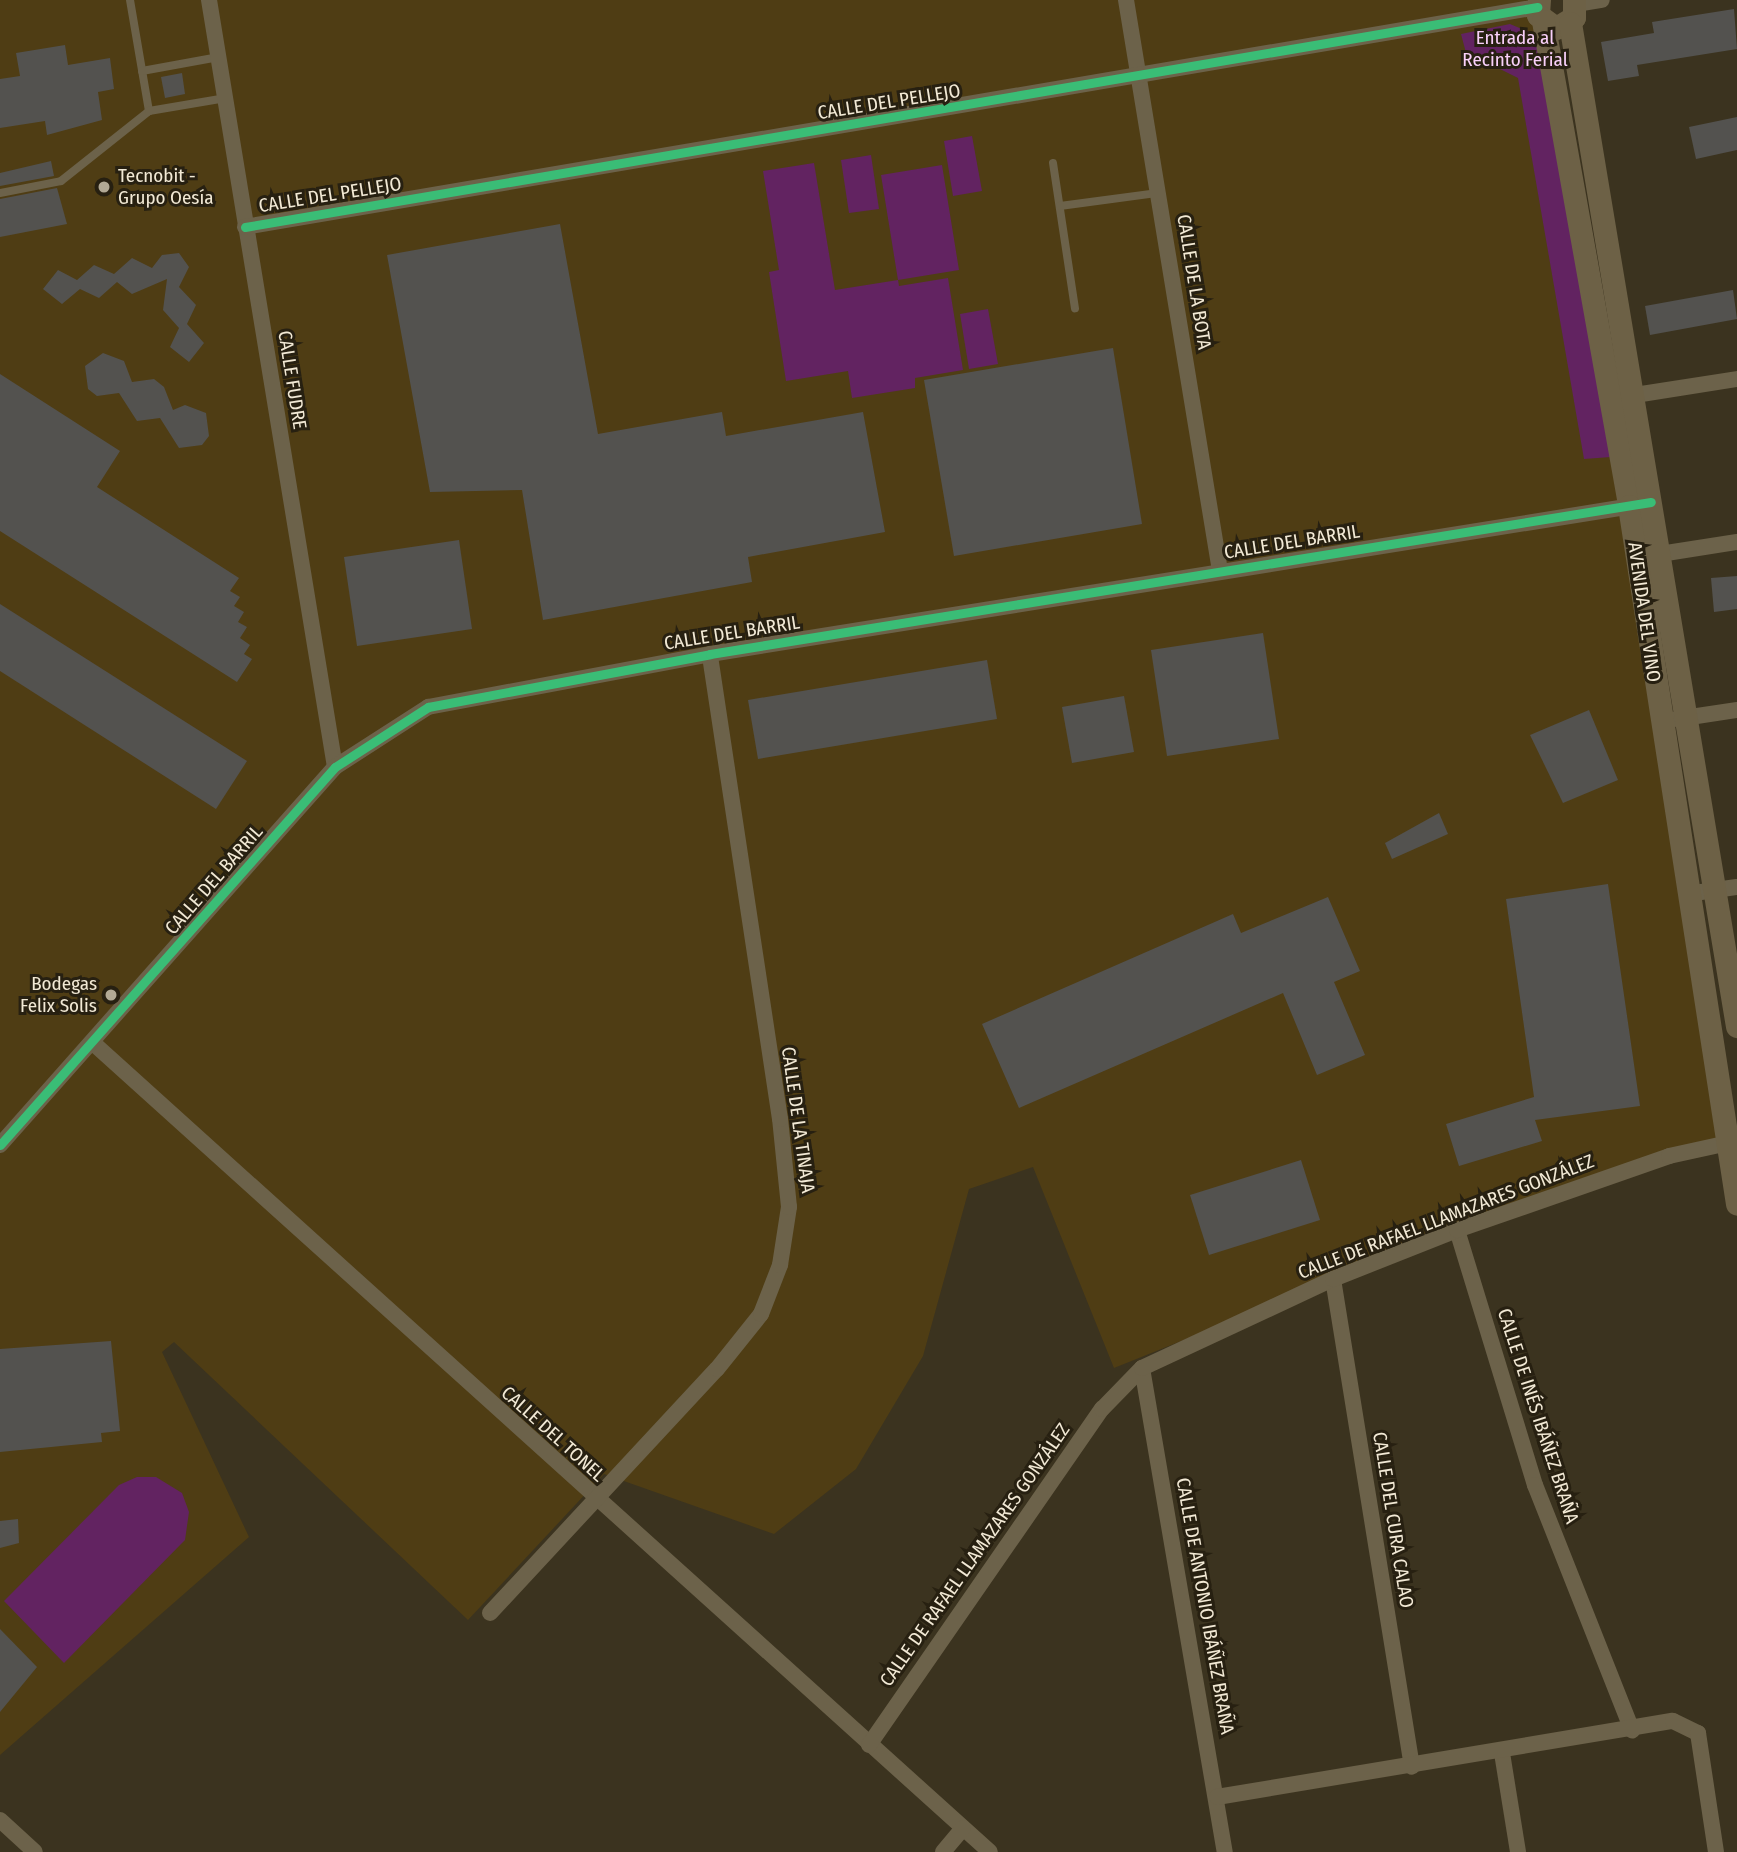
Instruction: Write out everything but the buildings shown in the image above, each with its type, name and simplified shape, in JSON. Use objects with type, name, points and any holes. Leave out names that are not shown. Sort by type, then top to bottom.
[{"type":"street","name":"CALLE FUDRE","points":[[209,0],[335,767]]},
{"type":"street","name":"CALLE DE LA BOTA","points":[[1126,0],[1220,571]]},
{"type":"street","points":[[1540,10],[1556,28],[1573,9],[1602,0]]},
{"type":"street","name":"AVENIDA DEL VINO","points":[[1573,9],[1635,395],[1640,504],[1659,722],[1732,1142],[1737,1204]]},
{"type":"street","name":"CALLE DEL PELLEJO","points":[[245,227],[1540,10]]},
{"type":"street","name":"AVENIDA DEL VINO","points":[[1540,10],[1640,504],[1660,554],[1688,718],[1728,888],[1737,1026]]},
{"type":"street","points":[[1635,395],[1737,379]]},
{"type":"street","name":"CALLE DEL BARRIL","points":[[0,1145],[335,767],[403,719],[456,697],[1640,504]]},
{"type":"street","points":[[1660,554],[1737,542]]},
{"type":"street","name":"CALLE DE LA TINAJA","points":[[490,1614],[597,1501],[761,1314],[779,1265],[789,1207],[710,654]]},
{"type":"street","points":[[1659,722],[1737,710]]},
{"type":"street","points":[[1687,894],[1728,888]]},
{"type":"street","name":"CALLE DEL TONEL","points":[[92,1042],[597,1501],[990,1852]]},
{"type":"street","name":"CALLE DE RAFAEL LLAMAZARES GONZÁLEZ","points":[[869,1745],[1102,1409],[1142,1368],[1333,1279],[1457,1230],[1669,1156],[1732,1142]]},
{"type":"street","name":"CALLE DE INÉS IBÁÑEZ BRAÑA","points":[[1457,1230],[1535,1485],[1632,1730]]},
{"type":"street","name":"CALLE DEL CURA CALAO","points":[[1333,1279],[1412,1768]]},
{"type":"street","name":"CALLE DE ANTONIO IBÁÑEZ BRAÑA","points":[[1142,1368],[1225,1852]]},
{"type":"street","points":[[1217,1797],[1502,1754],[1673,1721],[1690,1725],[1698,1733],[1716,1852]]},
{"type":"street","points":[[1502,1754],[1518,1852]]},
{"type":"street","points":[[0,1820],[35,1852]]},
{"type":"street","points":[[943,1852],[963,1828]]},
{"type":"lane","points":[[130,0],[149,111]]},
{"type":"lane","points":[[142,71],[219,57]]},
{"type":"lane","points":[[0,192],[61,181],[149,111],[226,99]]},
{"type":"lane","points":[[1053,163],[1076,308]]},
{"type":"lane","points":[[1060,206],[1158,193]]},
{"type":"shaded area","points":[[0,0],[1539,0],[1727,1144],[1457,1230],[1114,1368],[1033,1167],[969,1189],[923,1356],[856,1469],[774,1534],[604,1474],[468,1620],[174,1342],[162,1352],[249,1537],[0,1755]]},
{"type":"green space","name":"Entrada al Recinto Ferial","points":[[1510,24],[1541,37],[1611,457],[1584,459],[1518,78],[1490,64],[1470,68],[1461,34]]},
{"type":"green space","points":[[972,136],[982,191],[953,196],[944,141]]},
{"type":"green space","points":[[871,155],[879,209],[849,213],[841,160]]},
{"type":"green space","points":[[814,163],[835,290],[898,280],[899,286],[948,278],[963,370],[915,378],[915,388],[852,398],[848,371],[786,381],[769,272],[779,270],[763,171]]},
{"type":"green space","points":[[942,165],[959,270],[898,280],[881,175]]},
{"type":"green space","points":[[988,309],[998,364],[969,369],[960,314]]},
{"type":"green space","points":[[137,1477],[156,1477],[182,1493],[189,1512],[185,1540],[64,1663],[4,1601],[119,1485]]},
{"type":"cycle path","points":[[245,227],[1537,7]]},
{"type":"cycle path","points":[[0,1145],[335,767],[428,707],[710,654],[1651,502]]},
{"type":"place","name":"Tecnobit - Grupo Oesía","points":[[104,187]]},
{"type":"place","name":"Bodegas Felix Solis","points":[[111,995]]}]
